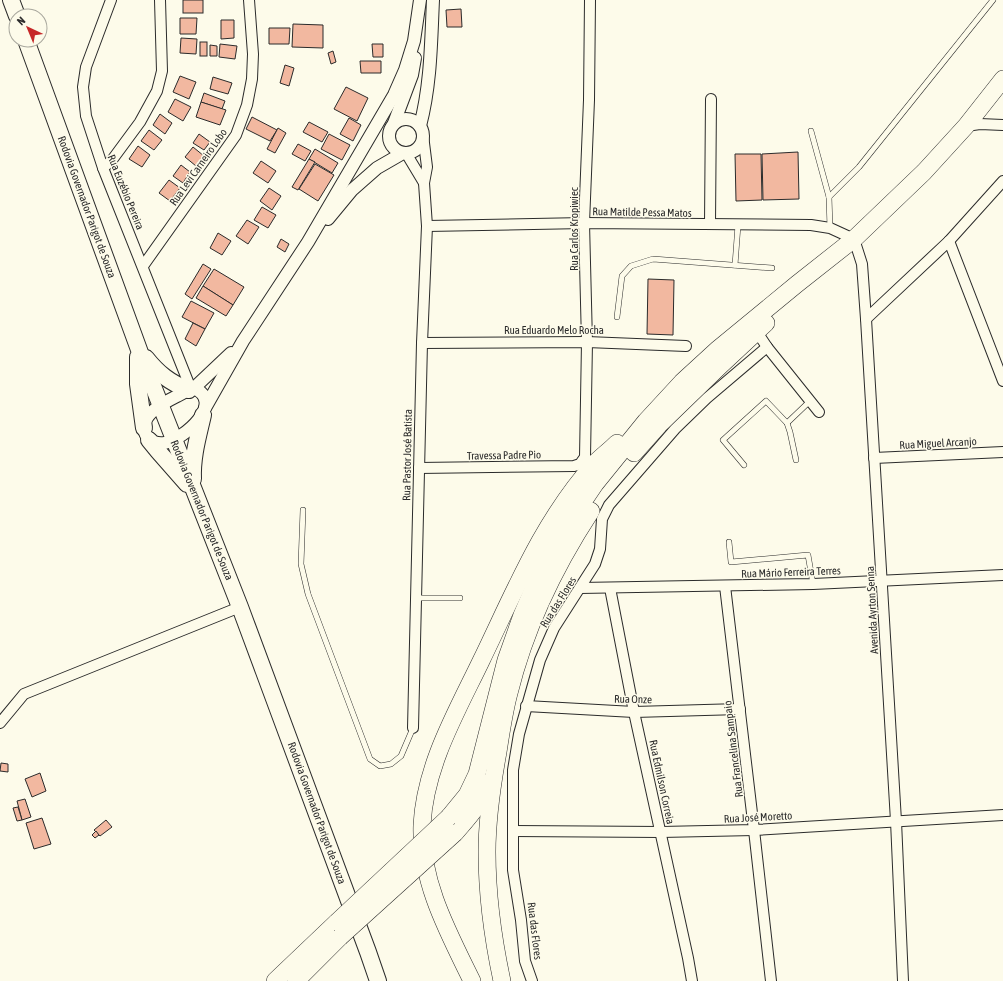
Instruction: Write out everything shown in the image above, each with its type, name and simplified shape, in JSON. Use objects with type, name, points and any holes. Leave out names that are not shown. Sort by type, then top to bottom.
[{"type":"highway","points":[[452,825],[477,774],[506,660],[522,615],[537,580],[566,527],[591,490],[646,421],[682,382],[718,349],[854,239],[924,172],[966,126],[1003,79]]},
{"type":"highway","points":[[275,981],[339,930],[452,825],[473,813],[486,786],[498,726],[536,612],[558,567],[592,509],[639,446],[833,256]]},
{"type":"highway","points":[[472,981],[444,924],[429,883],[423,852],[422,825],[424,801],[431,772],[450,726],[545,531],[572,492],[596,462],[625,436],[646,421]]},
{"type":"highway","points":[[502,981],[496,951],[489,892],[487,851],[489,812],[494,774],[509,692]]},
{"type":"highway","points":[[296,981],[339,930]]},
{"type":"main road","name":"Rodovia Governador Parigot de Souza","points":[[29,48],[138,347],[240,607],[378,981]]},
{"type":"main road","points":[[138,347],[161,374],[174,384],[191,389]]},
{"type":"main road","points":[[138,347],[138,384],[146,434],[158,451],[194,491]]},
{"type":"main road","points":[[194,491],[192,466],[194,449],[204,412]]},
{"type":"street","name":"Rua Euzébio Pereira","points":[[111,0],[86,67],[83,87],[86,116],[103,168],[191,389]]},
{"type":"street","points":[[103,168],[112,160],[140,122],[157,91],[162,71],[160,0]]},
{"type":"street","name":"Rua Levi Carneiro Lobo","points":[[143,266],[236,135],[247,105],[252,79],[249,0]]},
{"type":"street","points":[[243,341],[211,373],[191,389],[160,404],[151,412],[146,422],[146,434],[162,444],[174,440],[189,430],[204,412],[243,341],[308,242],[394,95],[405,70],[414,41],[420,0]]},
{"type":"street","points":[[308,242],[352,190],[377,168],[404,153],[413,152],[422,142],[428,82],[433,0]]},
{"type":"street","name":"Rua Carlos Kropiwiec","points":[[585,457],[587,342],[584,223],[589,100],[590,0]]},
{"type":"street","points":[[404,153],[396,150],[389,139],[412,75],[415,58],[414,41]]},
{"type":"street","points":[[710,224],[711,99]]},
{"type":"street","points":[[376,125],[392,128],[403,119],[412,120],[422,130]]},
{"type":"street","points":[[966,126],[980,124],[1003,125]]},
{"type":"street","name":"Rua Pastor José Batista","points":[[413,728],[422,342],[427,226],[424,183],[427,167],[422,130]]},
{"type":"street","name":"Rua Pastor José Batista","points":[[404,153],[424,183]]},
{"type":"street","points":[[866,319],[949,241],[1003,181]]},
{"type":"street","name":"Rua Matilde Pessa Matos","points":[[427,226],[584,223],[811,225],[830,228],[854,239]]},
{"type":"street","name":"Avenida Ayrton Senna","points":[[854,239],[862,264],[866,319],[896,821],[903,981]]},
{"type":"street","points":[[949,241],[1003,381]]},
{"type":"street","points":[[757,332],[767,347],[819,412]]},
{"type":"street","name":"Rua Eduardo Melo Rocha","points":[[422,342],[587,342],[686,346]]},
{"type":"street","name":"Rua das Flores","points":[[532,981],[525,962],[521,920],[513,870],[513,770],[519,734],[540,660],[554,628],[595,564],[600,549],[602,520],[609,505],[674,429],[707,398],[767,347]]},
{"type":"street","points":[[191,389],[198,390],[202,395],[205,401],[204,412]]},
{"type":"street","name":"Rua Miguel Arcanjo","points":[[874,458],[1003,452]]},
{"type":"street","name":"Travessa Padre Pio","points":[[419,468],[574,466],[580,464],[585,457]]},
{"type":"street","name":"Rua Mário Ferreira Terres","points":[[580,588],[813,584],[1003,575]]},
{"type":"street","name":"Rua Francelina Sampaio","points":[[725,586],[771,981]]},
{"type":"street","name":"Rua Edmilson Correia","points":[[610,588],[634,712],[692,981]]},
{"type":"street","points":[[0,723],[24,694],[240,607]]},
{"type":"street","name":"Rua Onze","points":[[526,706],[634,712],[740,709]]},
{"type":"street","name":"Rua José Moretto","points":[[513,831],[661,832],[754,830],[1003,815]]},
{"type":"lane","points":[[829,197],[859,167],[993,0]]},
{"type":"lane","points":[[811,131],[829,197],[830,228]]},
{"type":"lane","points":[[735,265],[738,225]]},
{"type":"lane","points":[[617,317],[622,276],[631,266],[653,259],[772,268]]},
{"type":"lane","points":[[744,465],[723,440],[766,401],[787,423],[796,460]]},
{"type":"lane","points":[[787,423],[810,401]]},
{"type":"lane","points":[[304,510],[301,564],[308,594],[370,758],[380,766],[391,764],[401,756],[413,728]]},
{"type":"lane","points":[[729,542],[731,562],[808,555],[813,584]]},
{"type":"lane","points":[[416,598],[460,598]]},
{"type":"building","points":[[183,0],[203,0],[203,13],[183,13]]},
{"type":"building","points":[[461,9],[462,27],[447,27],[446,10]]},
{"type":"building","points":[[180,18],[197,18],[196,34],[180,34]]},
{"type":"building","points":[[221,20],[234,20],[234,38],[221,39]]},
{"type":"building","points":[[293,24],[323,25],[323,48],[292,47]]},
{"type":"building","points":[[269,28],[290,28],[289,44],[269,44]]},
{"type":"building","points":[[181,38],[197,39],[196,54],[180,53]]},
{"type":"building","points":[[200,42],[207,42],[207,56],[200,56]]},
{"type":"building","points":[[220,44],[237,46],[235,59],[219,57]]},
{"type":"building","points":[[372,44],[383,44],[383,57],[373,57]]},
{"type":"building","points":[[210,45],[217,46],[217,56],[210,56]]},
{"type":"building","points":[[333,51],[336,62],[331,64],[328,53]]},
{"type":"building","points":[[360,61],[381,61],[381,73],[361,73]]},
{"type":"building","points":[[285,65],[294,68],[289,86],[280,83]]},
{"type":"building","points":[[180,76],[196,82],[189,99],[173,92]]},
{"type":"building","points":[[213,77],[232,83],[228,94],[210,89]]},
{"type":"building","points":[[346,87],[368,98],[357,121],[334,109]]},
{"type":"building","points":[[204,93],[225,101],[222,109],[201,102]]},
{"type":"building","points":[[175,99],[191,107],[183,121],[168,112]]},
{"type":"building","points":[[201,102],[226,110],[220,125],[196,117]]},
{"type":"building","points":[[160,114],[172,123],[165,134],[153,125]]},
{"type":"building","points":[[252,117],[277,130],[270,141],[246,129]]},
{"type":"building","points":[[349,118],[361,125],[353,141],[340,134]]},
{"type":"building","points":[[309,122],[328,132],[322,142],[303,132]]},
{"type":"building","points":[[278,128],[286,133],[275,153],[267,149]]},
{"type":"building","points":[[149,130],[162,140],[154,150],[141,141]]},
{"type":"building","points":[[199,134],[210,142],[204,150],[193,143]]},
{"type":"building","points":[[329,134],[350,145],[342,160],[321,149]]},
{"type":"building","points":[[298,144],[311,151],[305,161],[292,154]]},
{"type":"building","points":[[138,146],[150,155],[142,167],[129,159]]},
{"type":"building","points":[[193,147],[204,156],[196,166],[185,157]]},
{"type":"building","points":[[315,149],[338,163],[332,173],[309,159]]},
{"type":"building","points":[[798,152],[799,199],[763,200],[762,154]]},
{"type":"building","points":[[735,154],[761,154],[762,200],[736,201]]},
{"type":"building","points":[[309,159],[315,162],[298,190],[292,187]]},
{"type":"building","points":[[261,161],[276,171],[268,183],[253,173]]},
{"type":"building","points":[[315,164],[334,175],[318,201],[299,189]]},
{"type":"building","points":[[181,165],[190,172],[183,183],[173,176]]},
{"type":"building","points":[[169,180],[180,188],[170,201],[159,193]]},
{"type":"building","points":[[269,188],[281,196],[272,210],[260,201]]},
{"type":"building","points":[[262,207],[276,215],[268,228],[254,220]]},
{"type":"building","points":[[247,220],[259,227],[248,244],[236,236]]},
{"type":"building","points":[[218,233],[231,241],[222,255],[210,248]]},
{"type":"building","points":[[281,239],[289,244],[285,252],[277,247]]},
{"type":"building","points":[[203,264],[211,269],[192,299],[185,294]]},
{"type":"building","points":[[214,269],[244,287],[233,305],[203,286]]},
{"type":"building","points":[[648,279],[674,280],[673,335],[647,334]]},
{"type":"building","points":[[203,286],[233,305],[226,316],[196,298]]},
{"type":"building","points":[[191,301],[214,313],[205,329],[182,317]]},
{"type":"building","points":[[193,323],[205,329],[196,346],[185,339]]},
{"type":"building","points":[[1,763],[8,764],[8,772],[0,771]]},
{"type":"building","points":[[40,773],[46,791],[32,797],[25,779]]},
{"type":"building","points":[[25,799],[31,817],[22,820],[17,801]]},
{"type":"building","points":[[18,807],[22,820],[17,821],[13,808]]},
{"type":"building","points":[[42,818],[51,844],[34,849],[26,823]]},
{"type":"building","points":[[106,820],[112,827],[100,836],[94,830]]},
{"type":"building","points":[[96,831],[99,835],[95,838],[92,835]]}]
